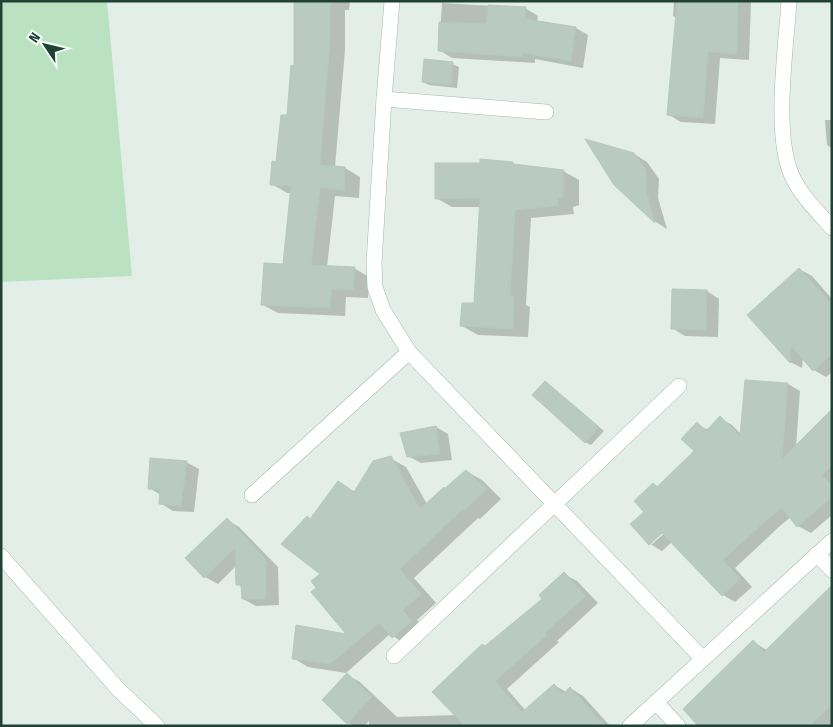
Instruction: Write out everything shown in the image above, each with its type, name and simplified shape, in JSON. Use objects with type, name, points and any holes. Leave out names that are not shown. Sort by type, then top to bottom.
[{"type":"street","points":[[392,1],[374,263],[375,287],[383,310],[409,352],[702,658]]},
{"type":"street","points":[[789,1],[782,101],[784,149],[792,176],[804,195],[832,228]]},
{"type":"street","points":[[384,99],[546,112]]},
{"type":"street","points":[[252,495],[409,352]]},
{"type":"street","points":[[394,656],[680,386]]},
{"type":"street","points":[[630,726],[702,658],[832,541]]},
{"type":"street","points":[[818,554],[832,570]]},
{"type":"street","points":[[1,556],[119,690],[157,726]]},
{"type":"street","points":[[656,702],[678,726]]},
{"type":"green space","points":[[1,1],[107,1],[132,276],[1,282]]},
{"type":"building","points":[[294,1],[330,1],[330,41],[320,165],[345,167],[344,190],[320,188],[311,265],[355,267],[353,290],[332,289],[330,308],[261,305],[264,263],[283,264],[291,186],[270,185],[272,161],[276,162],[281,115],[287,115],[291,65],[294,66]]},
{"type":"building","points":[[677,1],[738,1],[737,54],[708,52],[703,118],[667,115]]},
{"type":"building","points":[[488,5],[526,7],[525,19],[576,27],[571,61],[522,53],[522,57],[438,51],[439,22],[486,24]]},
{"type":"building","points":[[424,59],[453,62],[451,85],[422,82]]},
{"type":"building","points":[[585,139],[634,153],[646,170],[646,190],[655,223],[614,185]]},
{"type":"building","points":[[480,159],[564,170],[563,197],[558,198],[558,206],[515,210],[510,296],[514,297],[513,329],[460,326],[462,303],[474,303],[480,198],[435,199],[435,163],[480,163]]},
{"type":"building","points":[[799,268],[832,304],[832,354],[813,371],[791,346],[790,363],[747,315]]},
{"type":"building","points":[[672,289],[707,290],[706,330],[671,329]]},
{"type":"building","points":[[745,380],[788,383],[782,459],[832,409],[832,465],[822,475],[832,486],[832,497],[797,527],[782,508],[769,518],[723,560],[740,579],[722,596],[662,533],[649,545],[630,524],[644,512],[634,501],[653,483],[657,487],[694,451],[681,439],[697,422],[706,431],[720,416],[740,436]]},
{"type":"building","points":[[545,381],[599,427],[585,443],[532,395]]},
{"type":"building","points":[[436,426],[440,454],[407,457],[400,433]]},
{"type":"building","points":[[391,456],[420,509],[466,470],[487,489],[464,511],[463,509],[400,569],[421,594],[403,610],[412,621],[392,638],[379,623],[330,664],[292,659],[296,625],[346,634],[311,592],[316,588],[311,581],[320,574],[281,544],[307,516],[310,519],[338,481],[354,492],[373,461]]},
{"type":"building","points":[[150,458],[187,461],[181,506],[159,504],[160,490],[148,489]]},
{"type":"building","points":[[227,518],[266,559],[266,599],[242,599],[241,585],[236,585],[235,548],[204,578],[185,558]]},
{"type":"building","points":[[564,572],[586,596],[545,633],[547,635],[495,681],[522,712],[554,684],[563,694],[570,687],[605,726],[465,726],[432,692],[482,644],[485,646],[542,599],[539,595]]},
{"type":"building","points":[[832,585],[832,705],[809,726],[698,726],[683,709],[753,640],[764,652]]},
{"type":"building","points":[[347,673],[372,697],[347,724],[322,700]]}]
